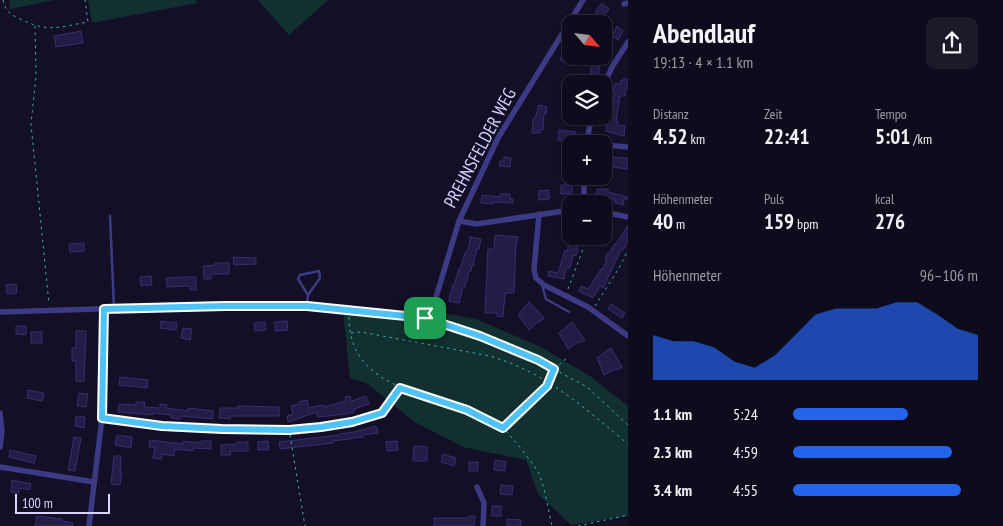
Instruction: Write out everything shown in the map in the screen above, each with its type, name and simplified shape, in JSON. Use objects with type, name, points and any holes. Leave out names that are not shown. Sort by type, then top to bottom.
[{"type":"street","name":"PREHNSFELDER WEG","points":[[425,318],[430,316],[432,311],[459,221],[498,138],[583,0]]},
{"type":"street","points":[[608,75],[628,42]]},
{"type":"street","points":[[612,146],[628,147]]},
{"type":"street","points":[[459,221],[477,224],[562,211]]},
{"type":"street","points":[[612,213],[628,216]]},
{"type":"street","points":[[539,214],[534,270],[536,278],[592,310],[628,336]]},
{"type":"street","points":[[0,312],[225,306],[307,306],[425,318]]},
{"type":"street","points":[[89,526],[102,418],[104,309]]},
{"type":"street","points":[[0,413],[2,431],[0,447]]},
{"type":"street","points":[[102,418],[162,426],[289,430],[352,422],[382,413]]},
{"type":"street","points":[[0,467],[94,482]]},
{"type":"street","points":[[476,487],[484,503],[483,526]]},
{"type":"lane","points":[[110,216],[114,309]]},
{"type":"lane","points":[[307,306],[308,295],[320,278],[319,270],[300,275],[298,278],[308,295]]},
{"type":"lane","points":[[541,282],[546,300],[569,312]]},
{"type":"path","points":[[3,0],[10,14],[35,26],[52,28],[88,22],[84,0]]},
{"type":"path","points":[[35,26],[36,76],[32,124],[50,310]]},
{"type":"path","points":[[566,296],[585,245]]},
{"type":"path","points":[[592,310],[619,268],[628,250]]},
{"type":"path","points":[[349,311],[350,334],[356,351],[363,363],[372,372],[400,388],[467,410],[503,428],[540,474],[552,526]]},
{"type":"path","points":[[425,318],[480,336],[538,360],[587,387],[628,425]]},
{"type":"path","points":[[350,334],[361,332],[490,356],[510,362],[549,381],[628,444]]},
{"type":"path","points":[[503,428],[547,386],[554,369],[567,358]]},
{"type":"path","points":[[382,413],[400,388]]},
{"type":"path","points":[[289,430],[305,526]]},
{"type":"path","points":[[578,526],[628,514]]},
{"type":"green space","points":[[9,0],[55,0],[10,9]]},
{"type":"green space","points":[[88,0],[196,0],[197,3],[92,23]]},
{"type":"green space","points":[[258,0],[328,0],[289,35]]},
{"type":"green space","points":[[343,311],[430,321],[432,311],[476,319],[539,346],[590,376],[628,406],[628,516],[571,525],[538,494],[526,460],[463,447],[413,421],[368,384],[350,378]]},
{"type":"building","points":[[602,3],[609,9],[604,15],[598,15],[595,12]]},
{"type":"building","points":[[617,26],[623,31],[618,40],[612,36]]},
{"type":"building","points":[[81,31],[83,43],[56,47],[54,36]]},
{"type":"building","points":[[592,65],[600,67],[598,75],[590,75]]},
{"type":"building","points":[[624,78],[628,80],[628,89],[626,88],[625,96],[620,96],[616,121],[618,122],[617,125],[625,126],[624,136],[606,131],[607,125],[612,125],[615,83],[620,84],[621,80],[623,81]]},
{"type":"building","points":[[539,105],[547,107],[546,114],[544,114],[543,130],[540,130],[540,133],[532,133],[533,119],[535,119]]},
{"type":"building","points":[[559,130],[576,132],[576,135],[562,135],[562,140],[558,140]]},
{"type":"building","points":[[504,157],[511,158],[510,167],[499,166],[500,161],[504,161]]},
{"type":"building","points":[[612,157],[628,158],[628,169],[612,167]]},
{"type":"building","points":[[561,185],[572,185],[572,193],[561,194]]},
{"type":"building","points":[[597,189],[608,189],[608,192],[628,197],[628,199],[624,199],[623,205],[614,202],[615,199],[612,199],[612,195],[596,195]]},
{"type":"building","points":[[549,190],[549,199],[539,200],[538,191]]},
{"type":"building","points":[[500,194],[510,194],[510,199],[513,199],[513,203],[481,203],[482,195],[500,197]]},
{"type":"building","points":[[628,225],[628,240],[623,250],[621,250],[603,288],[600,286],[593,298],[579,291],[581,286],[588,289],[602,270],[608,253]]},
{"type":"building","points":[[495,235],[518,237],[516,243],[514,293],[505,293],[503,317],[497,316],[497,313],[485,313],[488,249],[494,249]]},
{"type":"building","points":[[470,237],[481,239],[479,249],[477,249],[473,266],[471,271],[469,271],[459,303],[449,301],[450,293],[469,246]]},
{"type":"building","points":[[84,243],[84,251],[70,252],[69,244]]},
{"type":"building","points":[[568,245],[579,245],[576,256],[573,255],[570,267],[566,269],[564,279],[548,276],[549,271],[558,273],[565,250],[567,251]]},
{"type":"building","points":[[233,257],[256,258],[256,264],[234,265]]},
{"type":"building","points":[[215,263],[229,263],[229,274],[211,274],[211,279],[204,279],[203,266],[215,265]]},
{"type":"building","points":[[151,276],[152,285],[141,286],[140,277]]},
{"type":"building","points":[[196,277],[196,290],[190,290],[190,286],[167,287],[166,278]]},
{"type":"building","points":[[16,284],[17,293],[7,294],[6,285]]},
{"type":"building","points":[[529,302],[544,318],[529,330],[518,315]]},
{"type":"building","points":[[611,304],[625,313],[622,318],[608,309]]},
{"type":"building","points":[[161,321],[177,323],[176,330],[160,328]]},
{"type":"building","points":[[287,321],[288,330],[275,331],[275,322]]},
{"type":"building","points":[[265,322],[266,330],[255,331],[254,323]]},
{"type":"building","points":[[572,322],[585,340],[578,342],[568,349],[559,333]]},
{"type":"building","points":[[16,326],[26,326],[26,335],[16,334]]},
{"type":"building","points":[[183,328],[192,329],[190,340],[181,338]]},
{"type":"building","points":[[76,331],[86,331],[84,381],[76,381],[76,361],[72,361],[72,348],[76,348]]},
{"type":"building","points":[[31,332],[42,332],[42,343],[31,343]]},
{"type":"building","points":[[611,348],[622,367],[604,375],[597,358]]},
{"type":"building","points":[[120,377],[148,380],[147,388],[119,385]]},
{"type":"building","points":[[28,390],[44,393],[42,401],[27,398]]},
{"type":"building","points":[[79,393],[88,394],[86,407],[77,406]]},
{"type":"building","points":[[350,396],[351,401],[366,396],[369,404],[346,414],[318,417],[317,412],[288,422],[287,416],[293,414],[291,406],[299,404],[299,402],[307,400],[309,408],[323,405],[323,407],[346,401],[345,397]]},
{"type":"building","points":[[136,402],[145,402],[144,407],[160,408],[160,404],[167,405],[166,408],[188,411],[188,408],[213,411],[213,419],[181,416],[180,419],[171,418],[171,415],[118,412],[119,404],[136,405]]},
{"type":"building","points":[[238,406],[279,407],[279,416],[230,416],[230,419],[219,418],[220,408],[238,408]]},
{"type":"building","points":[[76,416],[85,417],[84,428],[75,426]]},
{"type":"building","points":[[376,426],[378,433],[363,435],[363,437],[333,441],[333,443],[280,449],[279,442],[339,435]]},
{"type":"building","points":[[117,435],[132,437],[131,448],[115,445]]},
{"type":"building","points":[[74,437],[81,438],[75,471],[68,470]]},
{"type":"building","points":[[150,440],[183,444],[183,441],[201,443],[201,441],[211,441],[211,449],[193,448],[193,451],[175,449],[174,456],[162,454],[161,459],[153,458],[155,447],[149,447]]},
{"type":"building","points":[[268,441],[269,450],[258,450],[258,442]]},
{"type":"building","points":[[397,441],[398,450],[387,451],[386,442]]},
{"type":"building","points":[[237,442],[248,442],[248,451],[230,451],[231,455],[221,455],[221,445],[237,444]]},
{"type":"building","points":[[414,446],[427,447],[427,461],[413,461]]},
{"type":"building","points":[[10,450],[36,456],[34,463],[9,457]]},
{"type":"building","points":[[443,454],[456,458],[454,466],[441,462]]},
{"type":"building","points":[[114,456],[121,456],[120,472],[122,472],[120,485],[111,484]]},
{"type":"building","points":[[495,460],[506,462],[505,471],[494,470]]},
{"type":"building","points":[[469,462],[478,462],[478,471],[469,471]]},
{"type":"building","points":[[12,480],[31,484],[30,490],[19,488],[19,493],[11,492]]},
{"type":"building","points":[[501,485],[513,486],[512,495],[500,494]]},
{"type":"building","points":[[492,506],[501,506],[501,516],[492,516]]},
{"type":"building","points":[[37,516],[62,519],[62,521],[73,523],[72,526],[35,526]]},
{"type":"building","points":[[469,516],[475,516],[474,526],[434,526],[434,518],[469,518]]},
{"type":"building","points":[[507,519],[521,520],[520,526],[507,526]]},
{"type":"route","points":[[307,306],[425,318],[480,336],[538,360],[554,369],[547,386],[503,428],[467,410],[400,388],[382,413],[352,422],[321,427],[289,430],[222,429],[162,426],[102,418],[104,309],[307,306]]}]
